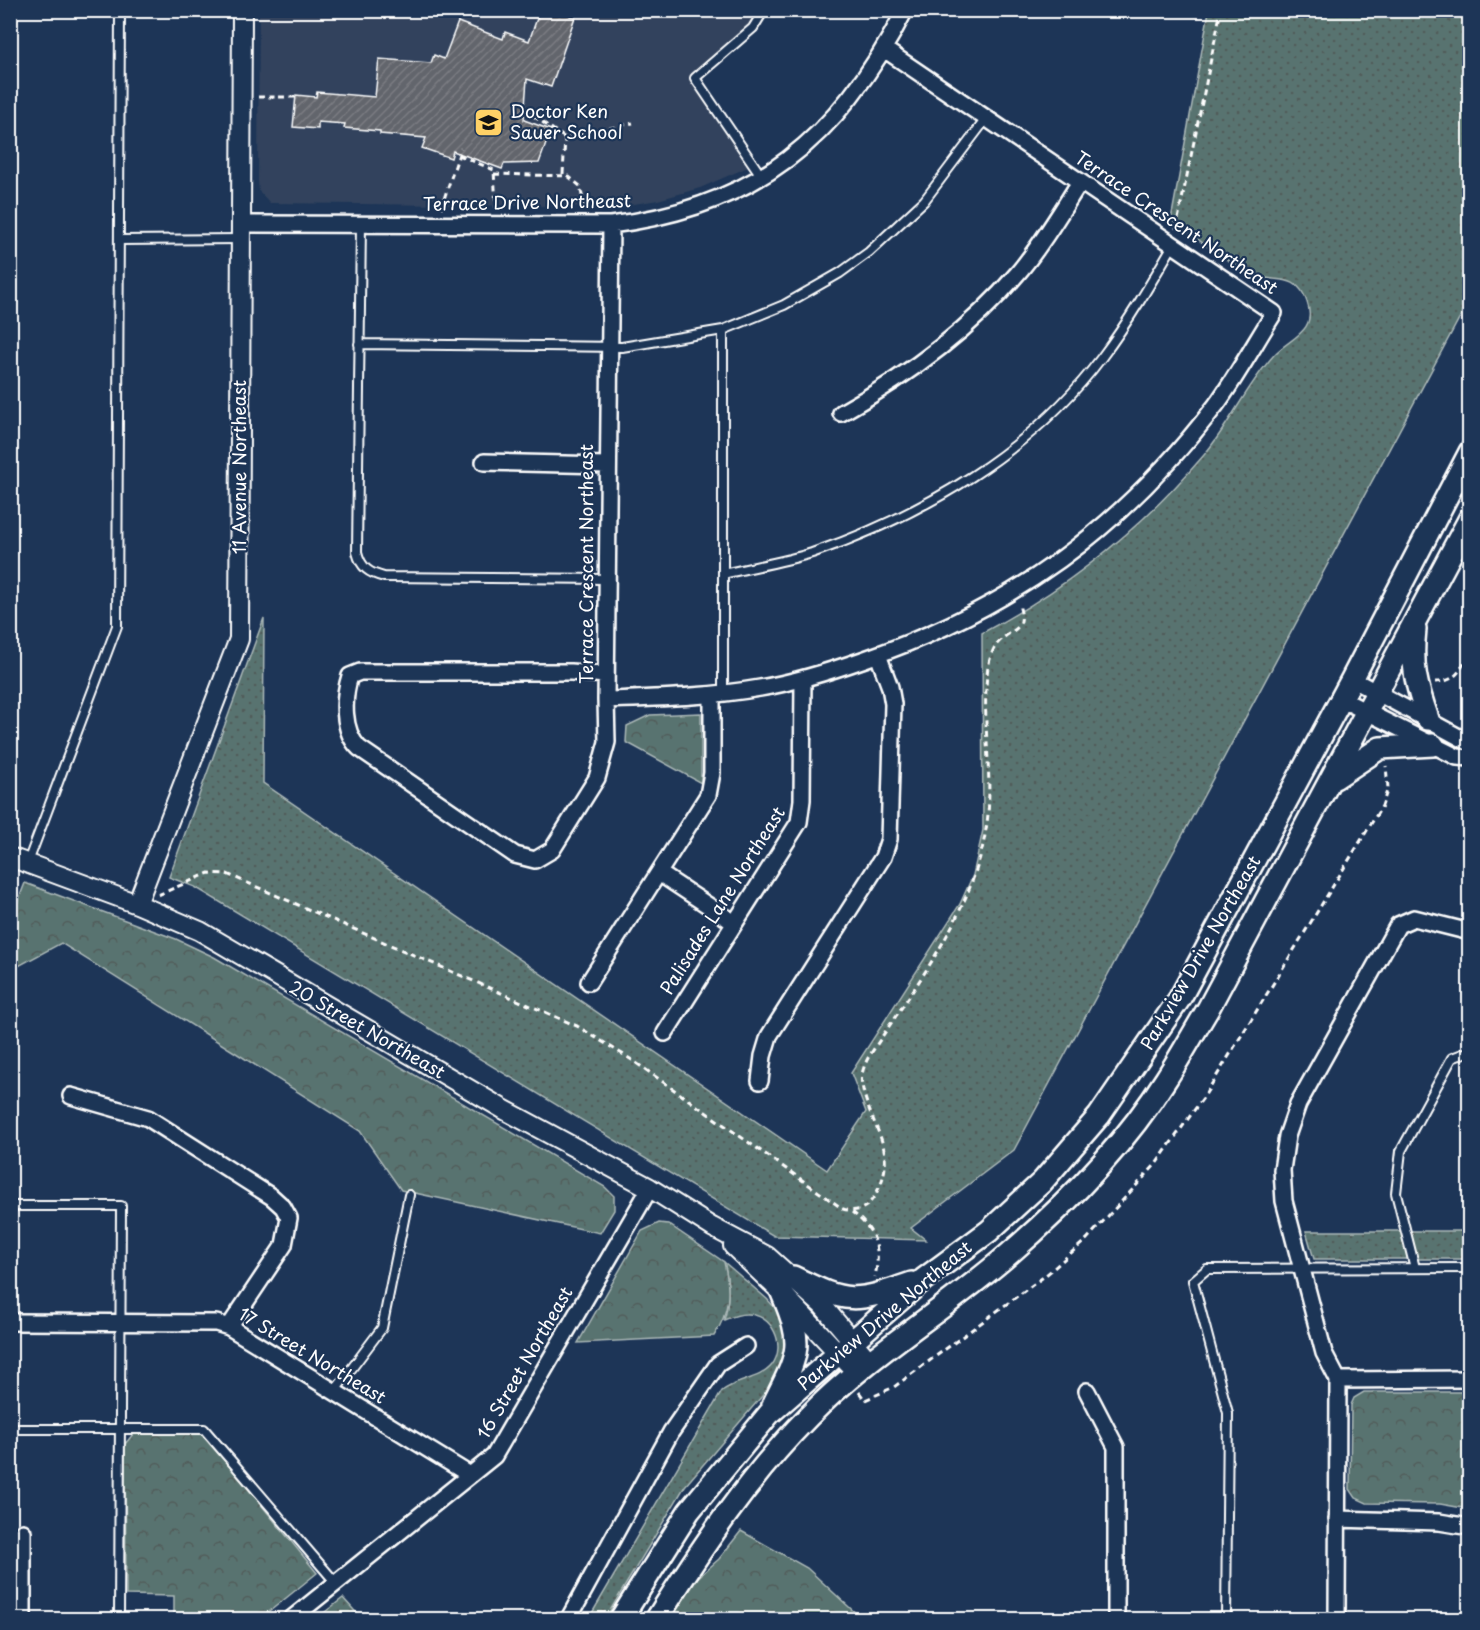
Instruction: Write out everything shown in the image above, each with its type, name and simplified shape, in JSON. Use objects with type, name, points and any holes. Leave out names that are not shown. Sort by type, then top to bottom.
[{"type":"main road","name":"Parkview Drive Northeast","points":[[620,1620],[689,1511],[769,1414],[924,1279],[989,1231],[1042,1182],[1099,1116],[1143,1056],[1180,998],[1352,679],[1470,452]]},
{"type":"main road","name":"Parkview Drive Northeast","points":[[656,1620],[713,1529],[754,1477],[809,1416],[864,1367],[1008,1255],[1066,1201],[1121,1140],[1166,1081],[1208,1009],[1470,518]]},
{"type":"main road","points":[[1417,617],[1412,656],[1414,682],[1428,719]]},
{"type":"main road","points":[[1330,782],[1380,748],[1433,745]]},
{"type":"main road","points":[[769,1414],[795,1362],[798,1346],[788,1285],[851,1300],[867,1298],[924,1279]]},
{"type":"street","name":"11 Avenue Northeast","points":[[137,904],[239,639],[242,10]]},
{"type":"street","name":"Terrace Drive Northeast","points":[[241,232],[361,224],[611,225],[668,216],[699,207],[733,193],[762,177],[806,143],[837,114],[863,83],[885,50],[904,10]]},
{"type":"street","name":"Terrace Crescent Northeast","points":[[611,225],[606,465],[606,700],[718,694],[803,679],[878,655],[968,617],[1014,592],[1051,568],[1132,500],[1191,436],[1218,402],[1274,313],[885,50]]},
{"type":"street","points":[[841,413],[915,367],[964,329],[1017,274],[1080,182]]},
{"type":"street","points":[[484,462],[606,465]]},
{"type":"street","points":[[760,1081],[763,1056],[769,1036],[883,857],[889,838],[893,704],[890,687],[878,655]]},
{"type":"street","points":[[605,675],[548,672],[360,672],[350,676],[347,686],[347,726],[359,748],[515,855],[536,860],[552,850],[597,778],[607,742],[606,700]]},
{"type":"street","name":"Palisades Lane Northeast","points":[[665,1033],[733,922],[799,822],[803,679]]},
{"type":"street","points":[[1352,679],[1470,742]]},
{"type":"street","points":[[589,982],[708,795],[712,773],[718,694]]},
{"type":"street","points":[[1341,699],[1456,757],[1470,758]]},
{"type":"street","name":"20 Street Northeast","points":[[19,861],[137,904],[200,931],[503,1109],[650,1188],[712,1227],[788,1285],[822,1305],[846,1346],[864,1367]]},
{"type":"street","points":[[659,873],[733,922]]},
{"type":"street","points":[[1337,1620],[1338,1380],[1324,1353],[1284,1201],[1282,1170],[1287,1136],[1298,1104],[1398,925],[1414,918],[1470,932]]},
{"type":"street","points":[[71,1096],[148,1118],[272,1197],[283,1207],[289,1218],[284,1245],[229,1327]]},
{"type":"street","name":"16 Street Northeast","points":[[290,1620],[494,1456],[650,1188]]},
{"type":"street","name":"17 Street Northeast","points":[[10,1322],[216,1323],[229,1327],[470,1475]]},
{"type":"street","points":[[568,1620],[671,1432],[718,1364],[746,1346]]},
{"type":"street","points":[[1338,1380],[1470,1379]]},
{"type":"street","points":[[1087,1391],[1116,1447],[1116,1620]]},
{"type":"street","points":[[1337,1520],[1439,1522],[1470,1527]]},
{"type":"street","points":[[23,1532],[23,1620]]},
{"type":"lane","points":[[19,861],[117,626],[120,10]]},
{"type":"lane","points":[[762,177],[695,78],[753,28],[764,10]]},
{"type":"lane","points":[[359,344],[636,346],[723,330],[784,305],[840,273],[868,252],[924,201],[986,119]]},
{"type":"lane","points":[[361,224],[357,552],[366,569],[384,577],[607,579]]},
{"type":"lane","points":[[119,240],[241,232]]},
{"type":"lane","points":[[723,574],[810,553],[914,512],[979,473],[1061,404],[1101,358],[1147,291],[1173,245]]},
{"type":"lane","points":[[718,694],[723,574],[723,330]]},
{"type":"lane","points":[[1415,1268],[1396,1193],[1401,1151],[1452,1058],[1470,1051]]},
{"type":"lane","points":[[334,1392],[382,1328],[409,1195]]},
{"type":"lane","points":[[10,1206],[121,1206],[120,1620]]},
{"type":"lane","points":[[1226,1620],[1228,1413],[1192,1281],[1207,1269],[1470,1268]]},
{"type":"lane","points":[[10,1429],[204,1429],[336,1582]]},
{"type":"path","points":[[1173,245],[1221,10]]},
{"type":"path","points":[[250,97],[296,97]]},
{"type":"path","points":[[525,110],[565,138],[633,123]]},
{"type":"path","points":[[564,174],[565,138]]},
{"type":"path","points":[[441,208],[461,148]]},
{"type":"path","points":[[459,156],[494,170],[496,208]]},
{"type":"path","points":[[494,174],[564,174],[580,186],[585,209]]},
{"type":"path","points":[[1414,682],[1448,682],[1455,678],[1470,651]]},
{"type":"path","points":[[852,1212],[871,1230],[878,1244],[879,1256],[873,1284]]},
{"type":"shaded area","name":"Doctor Ken Sauer School","points":[[259,11],[759,11],[747,27],[689,77],[748,167],[700,188],[658,200],[616,207],[270,203],[259,191],[258,182]]},
{"type":"green space","points":[[1209,11],[1469,11],[1469,300],[1014,1150],[911,1228],[926,1240],[774,1236],[195,887],[169,877],[264,618],[263,783],[827,1170],[866,1112],[851,1073],[960,904],[973,875],[983,830],[982,633],[1044,597],[1102,555],[1155,508],[1204,455],[1264,367],[1280,349],[1300,333],[1309,321],[1307,302],[1303,292],[1297,286],[1291,282],[1261,277],[1244,270],[1171,220]]},
{"type":"green space","points":[[701,713],[701,783],[626,742],[627,726],[650,715]]},
{"type":"green space","points":[[25,883],[176,939],[214,957],[605,1187],[614,1196],[614,1210],[600,1233],[401,1190],[360,1131],[61,943],[11,970],[11,919]]},
{"type":"green space","points":[[659,1223],[668,1224],[724,1262],[728,1282],[728,1301],[714,1336],[578,1343],[642,1231]]},
{"type":"green space","points":[[1306,1231],[1469,1231],[1469,1259],[1314,1259]]},
{"type":"green space","points":[[724,1262],[767,1299],[783,1317],[791,1349],[775,1381],[685,1486],[605,1619],[588,1620],[722,1391],[761,1374],[772,1365],[776,1357],[777,1340],[770,1324],[763,1319],[746,1314],[724,1320],[728,1291]]},
{"type":"green space","points":[[1364,1392],[1469,1392],[1469,1509],[1440,1504],[1367,1503],[1356,1498],[1350,1489],[1351,1405],[1354,1398]]},
{"type":"green space","points":[[134,1433],[203,1434],[317,1573],[260,1619],[174,1619],[174,1596],[126,1595],[125,1444]]},
{"type":"green space","points":[[741,1531],[807,1568],[862,1619],[671,1619],[694,1581],[719,1559]]},
{"type":"green space","points":[[343,1598],[362,1619],[316,1619]]},
{"type":"green space","points":[[899,1617],[1100,1618],[899,1620]]},
{"type":"building","points":[[540,10],[572,10],[570,16],[575,17],[551,87],[527,79],[524,120],[551,130],[539,163],[504,164],[502,169],[453,151],[451,158],[422,148],[426,138],[344,128],[345,124],[318,122],[318,129],[293,127],[296,95],[316,97],[317,92],[375,97],[379,59],[431,63],[434,55],[444,59],[458,22],[503,39],[505,32],[529,41]]},
{"type":"place","name":"Doctor Ken Sauer School","points":[[489,122]]}]
